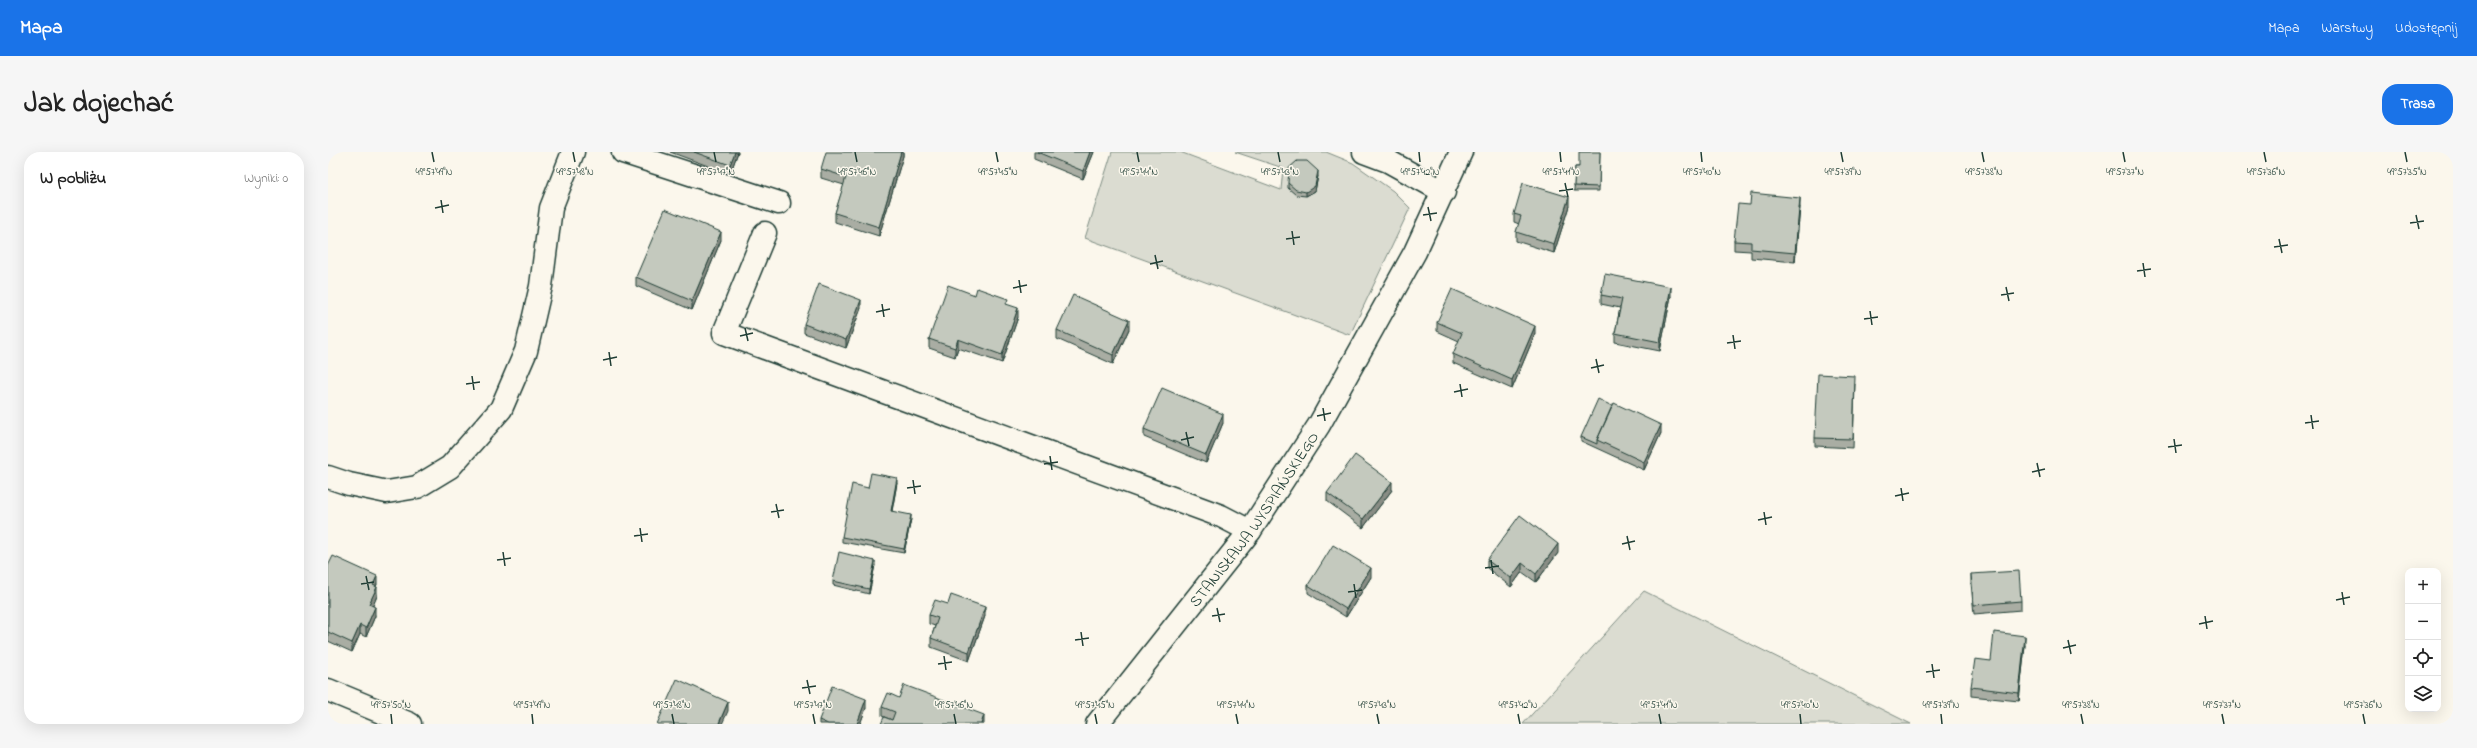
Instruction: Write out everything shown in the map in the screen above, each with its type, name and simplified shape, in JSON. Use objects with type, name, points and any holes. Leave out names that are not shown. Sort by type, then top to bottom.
[{"type":"street","points":[[328,477],[349,484],[387,492],[418,487],[450,467],[501,409],[526,351],[541,286],[552,208],[573,152]]},
{"type":"street","points":[[623,152],[779,203]]},
{"type":"street","points":[[1364,152],[1388,160],[1444,192]]},
{"type":"street","name":"STANISŁAWA WYSPIAŃSKIEGO","points":[[1098,724],[1250,531],[1319,425],[1357,359],[1415,252],[1457,162]]},
{"type":"street","points":[[765,233],[724,333],[1214,514],[1250,531]]},
{"type":"street","points":[[328,690],[410,724]]},
{"type":"shaded area","points":[[1112,152],[1180,152],[1281,190],[1283,168],[1235,152],[1326,152],[1353,163],[1393,191],[1410,208],[1350,335],[1085,238]]},
{"type":"shaded area","points":[[1644,591],[1911,724],[1523,724]]},
{"type":"building","points":[[694,152],[735,152],[730,165]]},
{"type":"building","points":[[826,152],[901,152],[879,227],[835,213],[846,177],[821,169]]},
{"type":"building","points":[[1037,152],[1090,152],[1083,171]]},
{"type":"building","points":[[1579,152],[1600,152],[1599,187],[1574,186],[1575,167],[1579,167]]},
{"type":"building","points":[[1297,161],[1307,161],[1318,171],[1315,186],[1306,192],[1296,190],[1288,183],[1289,168]]},
{"type":"building","points":[[1523,183],[1569,197],[1554,244],[1516,232],[1521,216],[1514,214]]},
{"type":"building","points":[[1751,193],[1800,198],[1795,253],[1751,249],[1751,242],[1734,241],[1738,204],[1750,205]]},
{"type":"building","points":[[665,209],[721,232],[692,301],[636,277]]},
{"type":"building","points":[[1605,274],[1671,287],[1660,342],[1615,333],[1622,299],[1601,295]]},
{"type":"building","points":[[819,284],[861,300],[846,340],[804,324]]},
{"type":"building","points":[[948,285],[975,295],[977,288],[1008,299],[1006,304],[1018,308],[1002,355],[958,339],[955,348],[929,339]]},
{"type":"building","points":[[1452,289],[1535,326],[1512,380],[1453,354],[1462,333],[1437,322]]},
{"type":"building","points":[[1073,295],[1129,320],[1113,355],[1057,330]]},
{"type":"building","points":[[1818,374],[1855,376],[1853,439],[1815,438]]},
{"type":"building","points":[[1162,388],[1223,414],[1206,455],[1144,429]]},
{"type":"building","points":[[1598,399],[1612,406],[1597,440],[1597,444],[1581,437]]},
{"type":"building","points":[[1614,403],[1661,425],[1644,462],[1597,440]]},
{"type":"building","points":[[1355,455],[1392,482],[1363,519],[1327,493]]},
{"type":"building","points":[[871,473],[897,478],[891,511],[911,515],[904,549],[842,537],[852,484],[868,488]]},
{"type":"building","points":[[1520,515],[1558,544],[1536,574],[1522,563],[1511,578],[1487,560]]},
{"type":"building","points":[[1333,545],[1371,568],[1346,609],[1308,585]]},
{"type":"building","points":[[839,552],[875,561],[869,589],[833,581]]},
{"type":"building","points":[[333,556],[377,576],[373,585],[377,587],[369,604],[375,607],[366,628],[360,625],[352,643],[328,632],[328,566]]},
{"type":"building","points":[[2019,571],[2021,601],[1974,605],[1971,574]]},
{"type":"building","points":[[951,595],[985,607],[969,652],[931,638],[938,618],[929,615],[935,600],[948,604]]},
{"type":"building","points":[[1994,632],[2025,636],[2019,693],[1971,687],[1975,659],[1991,661]]},
{"type":"building","points":[[677,679],[728,702],[719,723],[721,724],[657,724]]},
{"type":"building","points":[[904,685],[984,715],[981,724],[881,724],[884,717],[892,720],[895,712],[882,707],[888,693],[899,698]]},
{"type":"building","points":[[832,686],[866,699],[857,724],[828,724],[819,720]]}]
